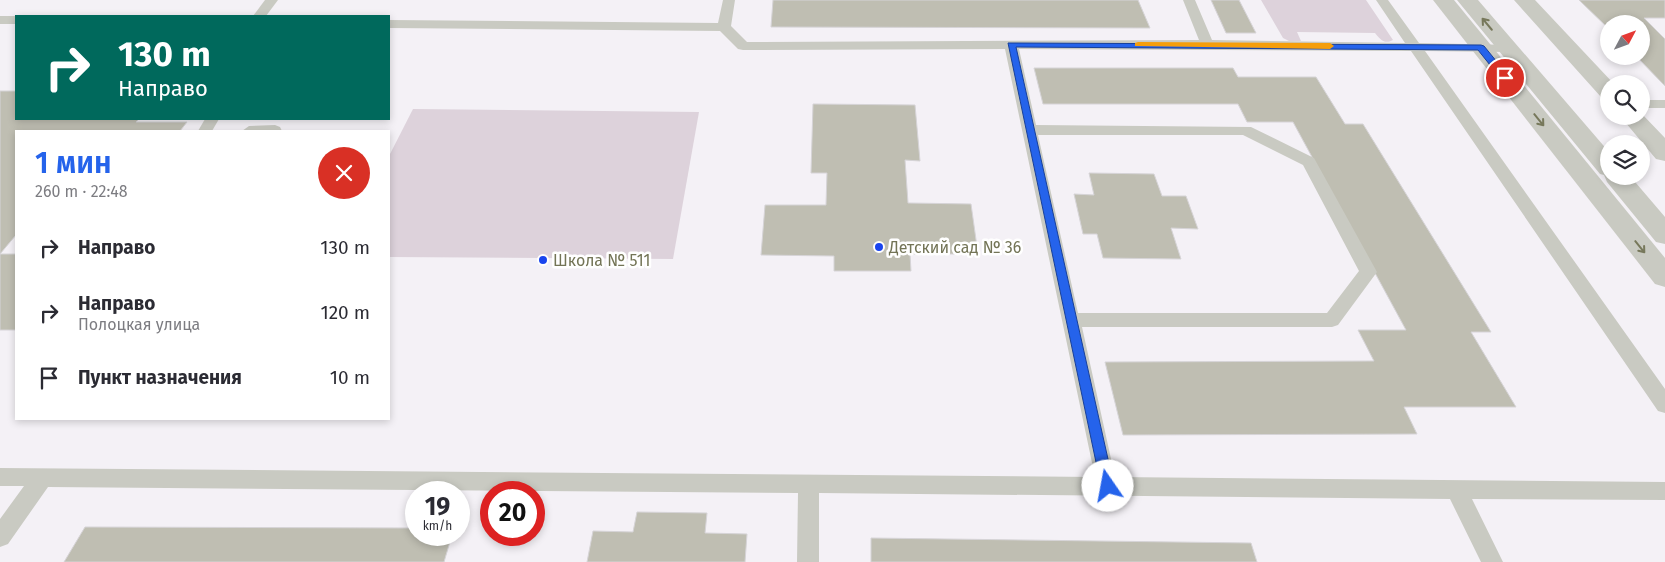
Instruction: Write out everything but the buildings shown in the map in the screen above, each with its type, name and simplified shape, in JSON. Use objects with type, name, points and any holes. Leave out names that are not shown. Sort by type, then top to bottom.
[{"type":"street","points":[[1443,0],[1665,277]]},
{"type":"street","points":[[1467,0],[1600,157]]},
{"type":"street","points":[[1524,0],[1600,82]]},
{"type":"street","points":[[1640,125],[1665,152]]},
{"type":"street","points":[[1623,185],[1665,235]]},
{"type":"lane","points":[[260,15],[272,0]]},
{"type":"lane","points":[[724,27],[729,0]]},
{"type":"lane","points":[[1189,0],[1207,44]]},
{"type":"lane","points":[[1382,0],[1665,405]]},
{"type":"lane","points":[[0,20],[15,20]]},
{"type":"lane","points":[[390,24],[724,27],[743,46],[1207,44],[1507,48]]},
{"type":"lane","points":[[1011,45],[1108,486]]},
{"type":"lane","points":[[1650,104],[1665,104]]},
{"type":"lane","points":[[1029,130],[1246,130],[1309,162],[1368,272],[1332,320],[1071,320]]},
{"type":"lane","points":[[0,478],[1665,491]]},
{"type":"lane","points":[[0,537],[42,478]]},
{"type":"lane","points":[[808,562],[809,484]]},
{"type":"lane","points":[[1456,489],[1492,562]]},
{"type":"shaded area","points":[[1261,0],[1366,0],[1393,40],[1385,42],[1375,33],[1297,32],[1301,41],[1289,41],[1283,38]]},
{"type":"shaded area","points":[[413,109],[699,112],[673,259],[390,257],[390,154]]},
{"type":"slow traffic","points":[[1138,44],[1330,46]]},
{"type":"place","name":"Детский сад № 36","points":[[879,247]]},
{"type":"place","name":"Школа № 511","points":[[543,260]]},
{"type":"route","points":[[1108,486],[1011,45],[1207,44],[1481,48],[1505,78]]}]
